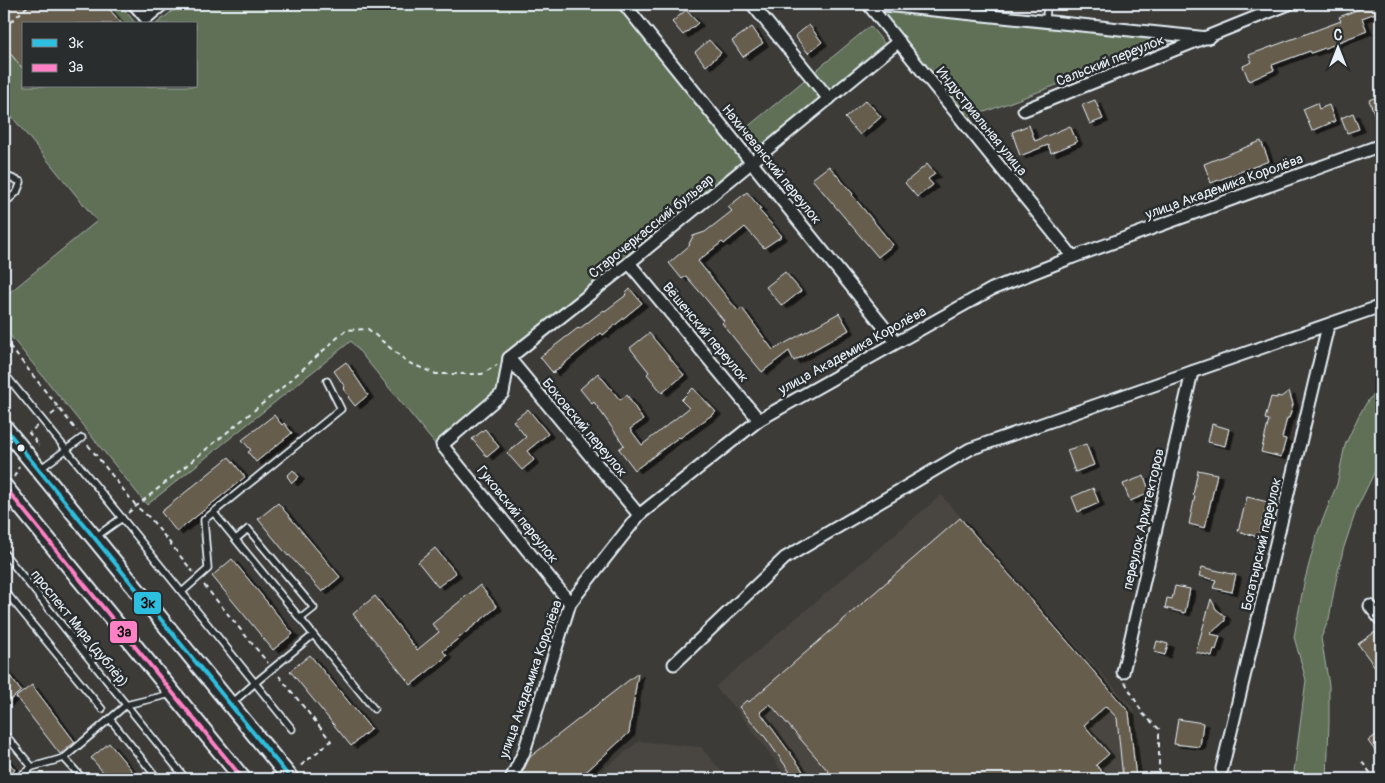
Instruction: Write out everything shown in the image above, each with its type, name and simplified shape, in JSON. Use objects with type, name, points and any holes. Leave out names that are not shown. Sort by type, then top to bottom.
[{"type":"street","points":[[134,4],[146,18],[163,4]]},
{"type":"street","name":"Нахичеванский переулок","points":[[624,4],[896,342]]},
{"type":"street","points":[[752,4],[829,99]]},
{"type":"street","name":"Индустриальная улица","points":[[868,4],[1073,257]]},
{"type":"street","name":"Сальский переулок","points":[[875,4],[1208,38]]},
{"type":"street","name":"Сальский переулок","points":[[1024,110],[1290,4]]},
{"type":"street","name":"Старочеркасский бульвар","points":[[509,358],[630,263],[899,41]]},
{"type":"street","name":"улица Академика Королёва","points":[[511,779],[524,752],[570,603],[639,515],[759,420],[992,289],[1073,257],[1381,145]]},
{"type":"street","name":"Вёшенский переулок","points":[[630,263],[759,420]]},
{"type":"street","points":[[674,664],[785,558],[970,449],[1381,306]]},
{"type":"street","name":"Богатырский переулок","points":[[1222,769],[1328,326]]},
{"type":"street","name":"Гуковский переулок","points":[[509,358],[503,393],[442,444],[570,603]]},
{"type":"street","name":"Боковский переулок","points":[[509,358],[639,515]]},
{"type":"street","name":"переулок Архитекторов","points":[[1123,672],[1192,372]]},
{"type":"street","points":[[4,427],[291,779]]},
{"type":"street","points":[[4,486],[243,779]]},
{"type":"street","points":[[1370,606],[1381,620]]},
{"type":"lane","points":[[1046,20],[1047,4]]},
{"type":"lane","points":[[4,175],[21,182],[17,192],[4,204]]},
{"type":"lane","points":[[4,373],[292,729]]},
{"type":"lane","points":[[182,592],[208,569],[204,520],[342,409],[327,381]]},
{"type":"lane","points":[[38,470],[82,438]]},
{"type":"lane","points":[[214,513],[374,709]]},
{"type":"lane","points":[[94,539],[122,518]]},
{"type":"lane","points":[[236,539],[248,529],[314,608],[300,619]]},
{"type":"lane","name":"проспект Мира (дублёр)","points":[[4,553],[126,705],[173,694]]},
{"type":"lane","points":[[4,592],[102,709]]},
{"type":"lane","points":[[230,705],[314,635]]},
{"type":"lane","points":[[16,779],[32,767],[64,758],[126,705],[186,779]]},
{"type":"lane","points":[[110,719],[158,779]]},
{"type":"lane","points":[[4,733],[32,767]]},
{"type":"lane","points":[[64,758],[83,779]]},
{"type":"path","points":[[4,28],[30,4]]},
{"type":"path","points":[[122,518],[284,386],[346,330],[368,329],[407,362],[436,374],[482,374],[509,358]]},
{"type":"path","points":[[4,339],[137,507],[150,518],[331,741],[299,767],[308,779]]},
{"type":"path","points":[[1123,672],[1126,685],[1143,714],[1159,729],[1159,779]]},
{"type":"path","points":[[1362,762],[1375,779]]},
{"type":"shaded area","points":[[941,495],[1134,709],[1141,779],[787,779],[736,709],[715,687]]},
{"type":"shaded area","points":[[639,741],[701,747],[728,779],[591,779]]},
{"type":"green space","points":[[4,4],[120,4],[134,22],[22,22],[22,88],[198,88],[198,22],[158,22],[181,4],[619,4],[745,161],[503,357],[496,391],[435,444],[351,341],[147,505],[4,328],[4,297],[97,221],[4,107]]},
{"type":"green space","points":[[883,9],[1174,37],[1171,42],[966,119],[880,12]]},
{"type":"green space","points":[[870,26],[885,44],[760,149],[745,129]]},
{"type":"green space","points":[[1381,391],[1381,459],[1357,508],[1343,550],[1329,619],[1321,638],[1329,685],[1327,779],[1293,779],[1306,680],[1294,637],[1304,583],[1317,534],[1337,484],[1345,445],[1369,399]]},
{"type":"building","points":[[4,4],[105,4],[120,22],[22,22],[22,68],[4,46]]},
{"type":"building","points":[[1372,4],[1381,4],[1381,11],[1362,18],[1367,31],[1311,53],[1310,51],[1272,65],[1274,70],[1249,81],[1243,66],[1252,62],[1249,55],[1341,21],[1339,17]]},
{"type":"building","points":[[686,10],[698,23],[683,35],[672,22]]},
{"type":"building","points":[[809,25],[822,42],[808,53],[795,36]]},
{"type":"building","points":[[752,27],[763,43],[743,57],[732,41]]},
{"type":"building","points":[[709,40],[721,53],[706,66],[695,52]]},
{"type":"building","points":[[1381,95],[1381,131],[1369,100]]},
{"type":"building","points":[[866,100],[881,117],[860,135],[845,118]]},
{"type":"building","points":[[1095,100],[1103,119],[1090,124],[1082,105]]},
{"type":"building","points":[[1317,103],[1319,109],[1329,105],[1335,121],[1312,131],[1303,109]]},
{"type":"building","points":[[1353,113],[1359,129],[1347,133],[1341,118]]},
{"type":"building","points":[[1029,125],[1035,141],[1070,126],[1077,142],[1051,153],[1048,145],[1020,156],[1012,132]]},
{"type":"building","points":[[1261,141],[1269,161],[1211,183],[1204,164]]},
{"type":"building","points":[[927,164],[935,174],[928,179],[933,185],[917,197],[905,183]]},
{"type":"building","points":[[829,166],[893,245],[878,257],[812,179]]},
{"type":"building","points":[[747,192],[761,209],[759,210],[782,236],[764,248],[745,227],[698,261],[738,311],[742,308],[773,350],[839,313],[849,330],[794,361],[789,351],[762,372],[722,323],[724,321],[705,298],[686,276],[682,279],[669,263],[690,245],[693,236],[705,232],[732,211],[728,207]]},
{"type":"building","points":[[785,272],[801,291],[782,306],[766,287]]},
{"type":"building","points":[[630,289],[642,303],[603,335],[601,333],[553,373],[540,357],[625,296]]},
{"type":"building","points":[[649,333],[684,375],[662,393],[647,374],[649,372],[630,348]]},
{"type":"building","points":[[346,362],[368,395],[355,406],[343,389],[345,387],[334,371]]},
{"type":"building","points":[[598,373],[620,400],[627,395],[643,420],[630,429],[642,445],[689,408],[681,400],[693,388],[716,412],[635,470],[619,449],[624,445],[594,402],[592,404],[580,389]]},
{"type":"building","points":[[1289,391],[1293,404],[1282,438],[1286,439],[1281,457],[1261,452],[1269,420],[1265,419],[1271,397],[1281,397]]},
{"type":"building","points":[[528,409],[548,434],[527,451],[534,460],[522,470],[507,453],[526,437],[513,421]]},
{"type":"building","points":[[274,415],[292,433],[256,462],[248,452],[251,450],[242,440]]},
{"type":"building","points":[[1212,424],[1229,429],[1225,446],[1208,442]]},
{"type":"building","points":[[485,429],[499,447],[487,457],[472,439]]},
{"type":"building","points":[[1086,444],[1094,465],[1075,472],[1067,450]]},
{"type":"building","points":[[229,457],[245,477],[177,532],[161,512]]},
{"type":"building","points":[[293,470],[299,477],[292,483],[287,476]]},
{"type":"building","points":[[1198,470],[1217,474],[1205,528],[1189,524]]},
{"type":"building","points":[[1144,476],[1150,493],[1130,501],[1123,484]]},
{"type":"building","points":[[1093,488],[1099,503],[1078,512],[1072,497]]},
{"type":"building","points":[[1247,497],[1268,502],[1258,537],[1238,531]]},
{"type":"building","points":[[278,503],[340,577],[322,592],[288,556],[258,519]]},
{"type":"building","points":[[960,518],[1129,712],[1136,779],[1123,779],[1117,718],[1106,706],[1084,725],[1109,754],[1096,765],[1108,779],[835,779],[770,704],[760,712],[807,779],[795,779],[765,737],[739,707],[747,700],[749,702]]},
{"type":"building","points":[[435,548],[456,573],[438,587],[418,562]]},
{"type":"building","points":[[232,559],[293,634],[273,650],[212,576]]},
{"type":"building","points":[[1202,567],[1236,575],[1232,592],[1213,588],[1216,580],[1199,576]]},
{"type":"building","points":[[480,585],[497,607],[443,651],[447,656],[411,685],[353,614],[375,596],[417,650],[439,632],[432,624]]},
{"type":"building","points":[[1175,586],[1190,589],[1185,613],[1165,608],[1167,598],[1172,599]]},
{"type":"building","points":[[1211,599],[1216,609],[1225,616],[1225,621],[1210,634],[1220,636],[1212,656],[1196,652]]},
{"type":"building","points":[[1375,632],[1381,641],[1381,675],[1358,644]]},
{"type":"building","points":[[1157,641],[1168,644],[1165,655],[1154,652]]},
{"type":"building","points":[[310,655],[371,729],[351,746],[290,671]]},
{"type":"building","points":[[4,668],[21,691],[4,705]]},
{"type":"building","points":[[638,673],[629,733],[578,779],[519,779],[530,757]]},
{"type":"building","points":[[32,685],[75,742],[60,754],[16,697]]},
{"type":"building","points":[[1178,719],[1203,723],[1200,747],[1174,744]]},
{"type":"building","points":[[1381,731],[1381,759],[1368,741]]},
{"type":"building","points":[[109,743],[139,779],[109,779],[91,758]]},
{"type":"building","points":[[4,756],[15,770],[4,779]]},
{"type":"transit line","name":"3к","points":[[4,427],[291,779]]},
{"type":"transit line","name":"3а","points":[[4,486],[243,779]]}]
